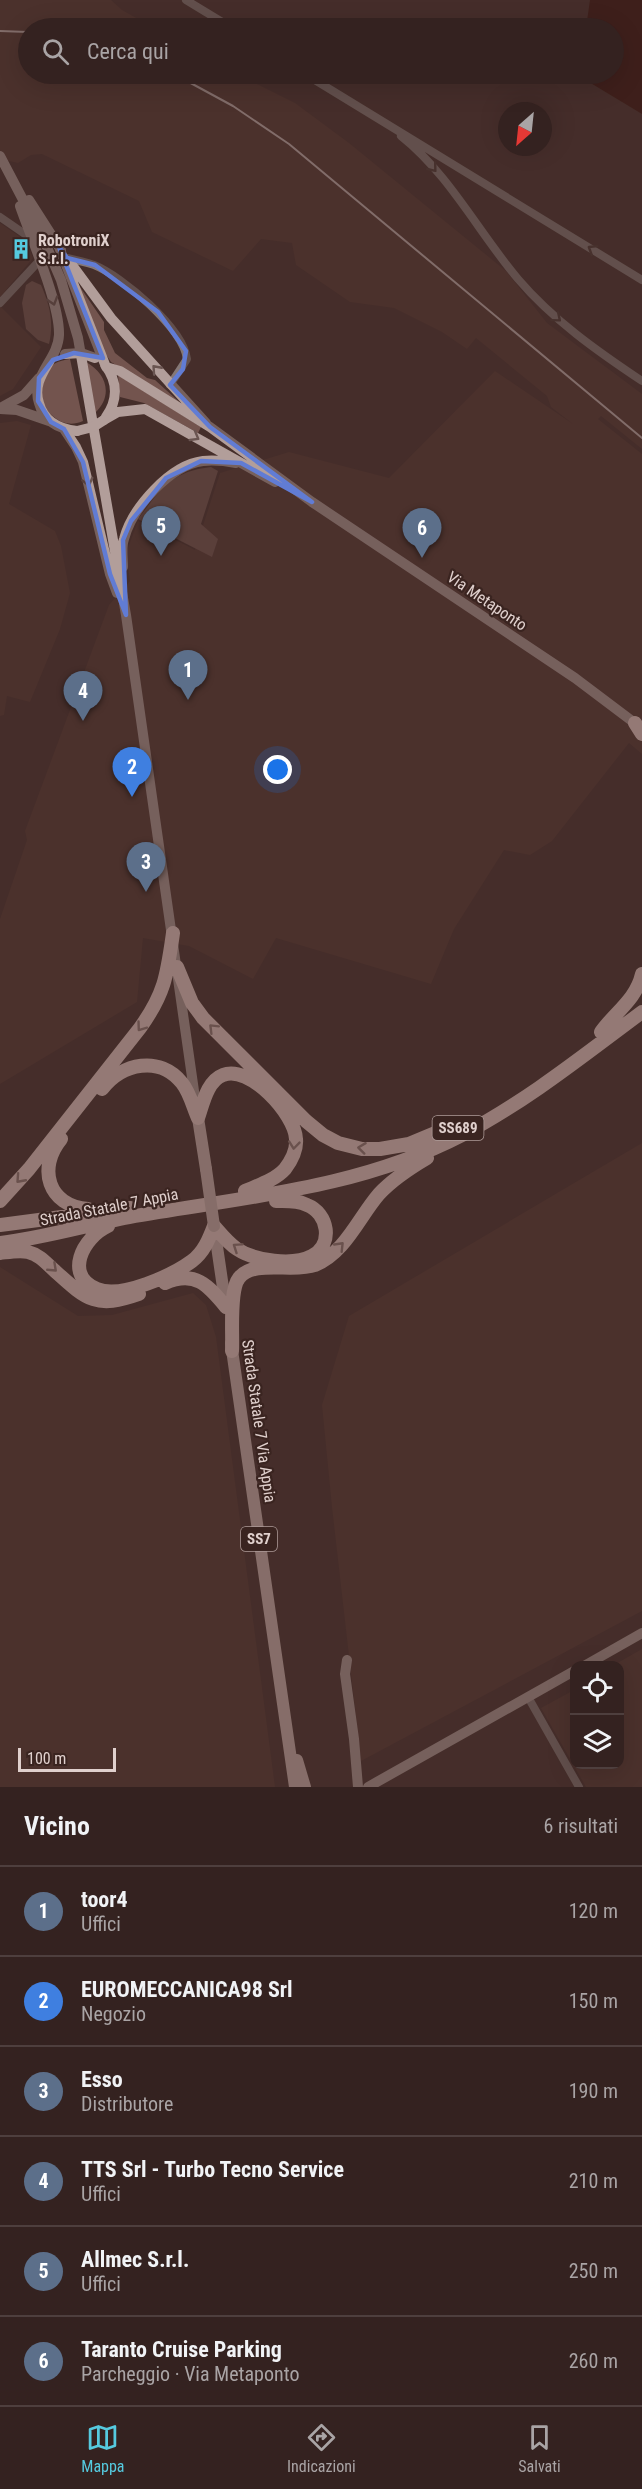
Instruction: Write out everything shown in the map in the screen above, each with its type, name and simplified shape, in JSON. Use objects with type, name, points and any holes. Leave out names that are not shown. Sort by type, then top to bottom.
[{"type":"highway","points":[[0,1201],[29,1169],[157,1005],[167,980],[173,933]]},
{"type":"highway","points":[[177,967],[192,1003],[203,1018],[306,1121],[331,1139],[354,1148],[380,1149],[409,1144],[445,1129],[460,1132]]},
{"type":"highway","points":[[601,1032],[611,1018],[634,995],[642,975]]},
{"type":"highway","name":"SS689","points":[[460,1132],[642,1002]]},
{"type":"highway","name":"SS689","points":[[224,1199],[310,1188],[372,1172],[494,1118],[554,1078],[642,1012]]},
{"type":"highway","points":[[622,1027],[642,1020]]},
{"type":"highway","points":[[112,1211],[76,1208],[59,1198],[49,1183],[48,1166],[57,1143],[108,1081],[125,1069],[143,1065],[159,1066],[172,1073],[184,1085],[198,1118]]},
{"type":"highway","points":[[198,1118],[206,1094],[213,1082],[222,1075],[234,1073],[247,1077],[283,1108],[292,1123],[296,1139],[294,1153],[286,1168],[246,1195]]},
{"type":"highway","points":[[232,1351],[234,1289],[239,1278],[248,1271],[260,1268],[295,1269],[315,1265],[331,1256],[345,1242],[364,1212],[381,1192],[460,1132]]},
{"type":"highway","points":[[128,1217],[97,1231],[83,1246],[80,1264],[82,1274],[98,1290],[108,1292],[127,1290],[170,1274],[192,1260],[203,1249],[214,1226],[238,1250],[256,1257],[297,1261],[313,1255],[321,1248],[326,1238],[327,1226],[320,1213],[308,1205],[293,1201],[246,1195]]},
{"type":"highway","name":"Strada Statale 7 Appia","points":[[0,1226],[224,1199]]},
{"type":"highway","name":"Strada Statale 7 Appia","points":[[0,1243],[39,1238],[128,1217],[224,1199]]},
{"type":"highway","points":[[0,1253],[27,1252],[41,1257],[86,1296],[99,1301],[115,1302],[176,1278],[184,1278],[207,1284],[226,1307]]},
{"type":"main road","points":[[0,408],[24,395],[39,378],[57,345],[59,334],[56,312],[40,261],[3,161]]},
{"type":"main road","points":[[3,161],[58,247],[111,318],[210,427]]},
{"type":"main road","points":[[3,161],[42,236],[61,280],[78,338],[126,615],[198,1118]]},
{"type":"main road","points":[[58,247],[113,380],[115,396],[104,420]]},
{"type":"main road","points":[[46,366],[65,354],[81,353],[95,358],[106,367],[120,371],[210,427],[312,502]]},
{"type":"main road","points":[[39,378],[38,401],[42,412],[51,422]]},
{"type":"main road","points":[[0,408],[16,410],[51,422],[63,429],[77,431],[93,428],[118,412],[145,409],[312,502]]},
{"type":"main road","points":[[63,429],[76,447],[82,462],[110,574],[126,615]]},
{"type":"main road","points":[[126,615],[123,540],[131,521],[141,507],[166,478],[182,469],[201,461],[241,463]]},
{"type":"main road","name":"Via Metaponto","points":[[312,502],[576,678],[640,729]]},
{"type":"main road","name":"Strada Statale 7 Via Appia","points":[[198,1118],[295,1787]]},
{"type":"main road","points":[[591,1661],[642,1633]]},
{"type":"main road","points":[[347,1660],[345,1674],[358,1787]]},
{"type":"main road","points":[[368,1787],[570,1673]]},
{"type":"main road","name":"Strada Statale 7 Via Appia","points":[[286,1727],[305,1787]]},
{"type":"street","points":[[186,0],[216,18]]},
{"type":"street","points":[[322,84],[642,280]]},
{"type":"street","points":[[374,115],[409,142],[431,164],[517,278],[538,301],[588,343],[642,381]]},
{"type":"street","points":[[0,217],[32,239]]},
{"type":"street","points":[[67,258],[95,265],[112,276],[145,301],[168,324],[186,351],[187,359],[170,385]]},
{"type":"street","points":[[0,303],[40,261]]},
{"type":"street","points":[[24,277],[34,275],[46,280]]},
{"type":"street","points":[[528,1697],[579,1787]]},
{"type":"highlighted area","points":[[59,247],[67,258],[95,265],[158,312],[186,351],[183,369],[170,385],[210,427],[312,502],[241,463],[201,461],[166,478],[131,521],[123,540],[126,615],[110,574],[83,462],[64,429],[51,422],[38,401],[39,378],[53,360],[74,353],[103,358]]},
{"type":"shaded area","points":[[0,0],[111,0],[136,18],[18,18],[18,84],[257,84],[295,103],[349,143],[506,271],[547,323],[642,394],[642,449],[601,416],[598,419],[642,454],[642,754],[629,743],[552,841],[530,855],[504,850],[454,929],[431,984],[276,938],[253,979],[189,946],[143,938],[137,1002],[0,1084],[0,919],[27,840],[25,831],[109,605],[130,581],[126,553],[138,521],[195,550],[220,473],[289,452],[389,478],[495,371],[573,424],[551,407],[547,396],[476,338],[467,349],[442,332],[394,308],[350,302],[296,265],[292,243],[261,239],[233,271],[152,232],[139,201],[42,154],[31,155],[18,163],[0,159]]},
{"type":"shaded area","points":[[590,0],[642,0],[642,114],[592,84],[624,84],[624,18],[587,18]]},
{"type":"shaded area","points":[[0,223],[26,241],[33,258],[0,297]]},
{"type":"shaded area","points":[[32,281],[41,285],[49,307],[51,329],[49,344],[38,340],[26,329],[22,303],[26,285]]},
{"type":"shaded area","points":[[78,284],[104,322],[104,330],[115,353],[147,378],[155,380],[186,408],[111,362],[103,350]]},
{"type":"shaded area","points":[[0,306],[41,347],[13,389],[0,396]]},
{"type":"shaded area","points":[[70,359],[83,421],[71,424],[60,421],[42,405],[43,381],[48,369],[53,364]]},
{"type":"shaded area","points":[[86,362],[99,372],[105,385],[104,399],[95,413]]},
{"type":"shaded area","points":[[118,375],[201,427],[198,433],[144,403],[120,397]]},
{"type":"shaded area","points":[[17,421],[31,425],[9,504],[55,531],[61,546],[70,593],[60,629],[30,702],[7,696],[4,715],[0,716],[0,423]]},
{"type":"shaded area","points":[[211,467],[218,471],[201,524],[218,539],[212,557],[138,519],[161,490],[176,477],[197,469]]},
{"type":"shaded area","points":[[642,1143],[642,1611],[361,1761],[322,1405],[349,1316]]},
{"type":"shaded area","points":[[0,1267],[78,1316],[112,1315],[193,1293],[206,1305],[216,1337],[275,1787],[0,1787]]},
{"type":"shaded area","points":[[642,1649],[642,1787],[586,1787],[576,1769],[624,1769],[624,1661],[621,1661]]},
{"type":"shaded area","points":[[570,1692],[570,1759],[541,1708]]},
{"type":"railway","points":[[0,31],[18,32]]},
{"type":"railway","points":[[192,84],[233,106],[289,144],[642,438]]},
{"type":"place","name":"RobotroniX S.r.l.","points":[[21,249]]},
{"type":"place","name":"Allmec S.r.l.","points":[[161,556]]},
{"type":"place","name":"Taranto Cruise Parking","points":[[422,558]]},
{"type":"place","name":"toor4","points":[[188,700]]},
{"type":"place","name":"TTS Srl - Turbo Tecno Service","points":[[83,721]]},
{"type":"place","name":"EUROMECCANICA98 Srl","points":[[132,797]]},
{"type":"place","name":"Esso","points":[[146,892]]}]
